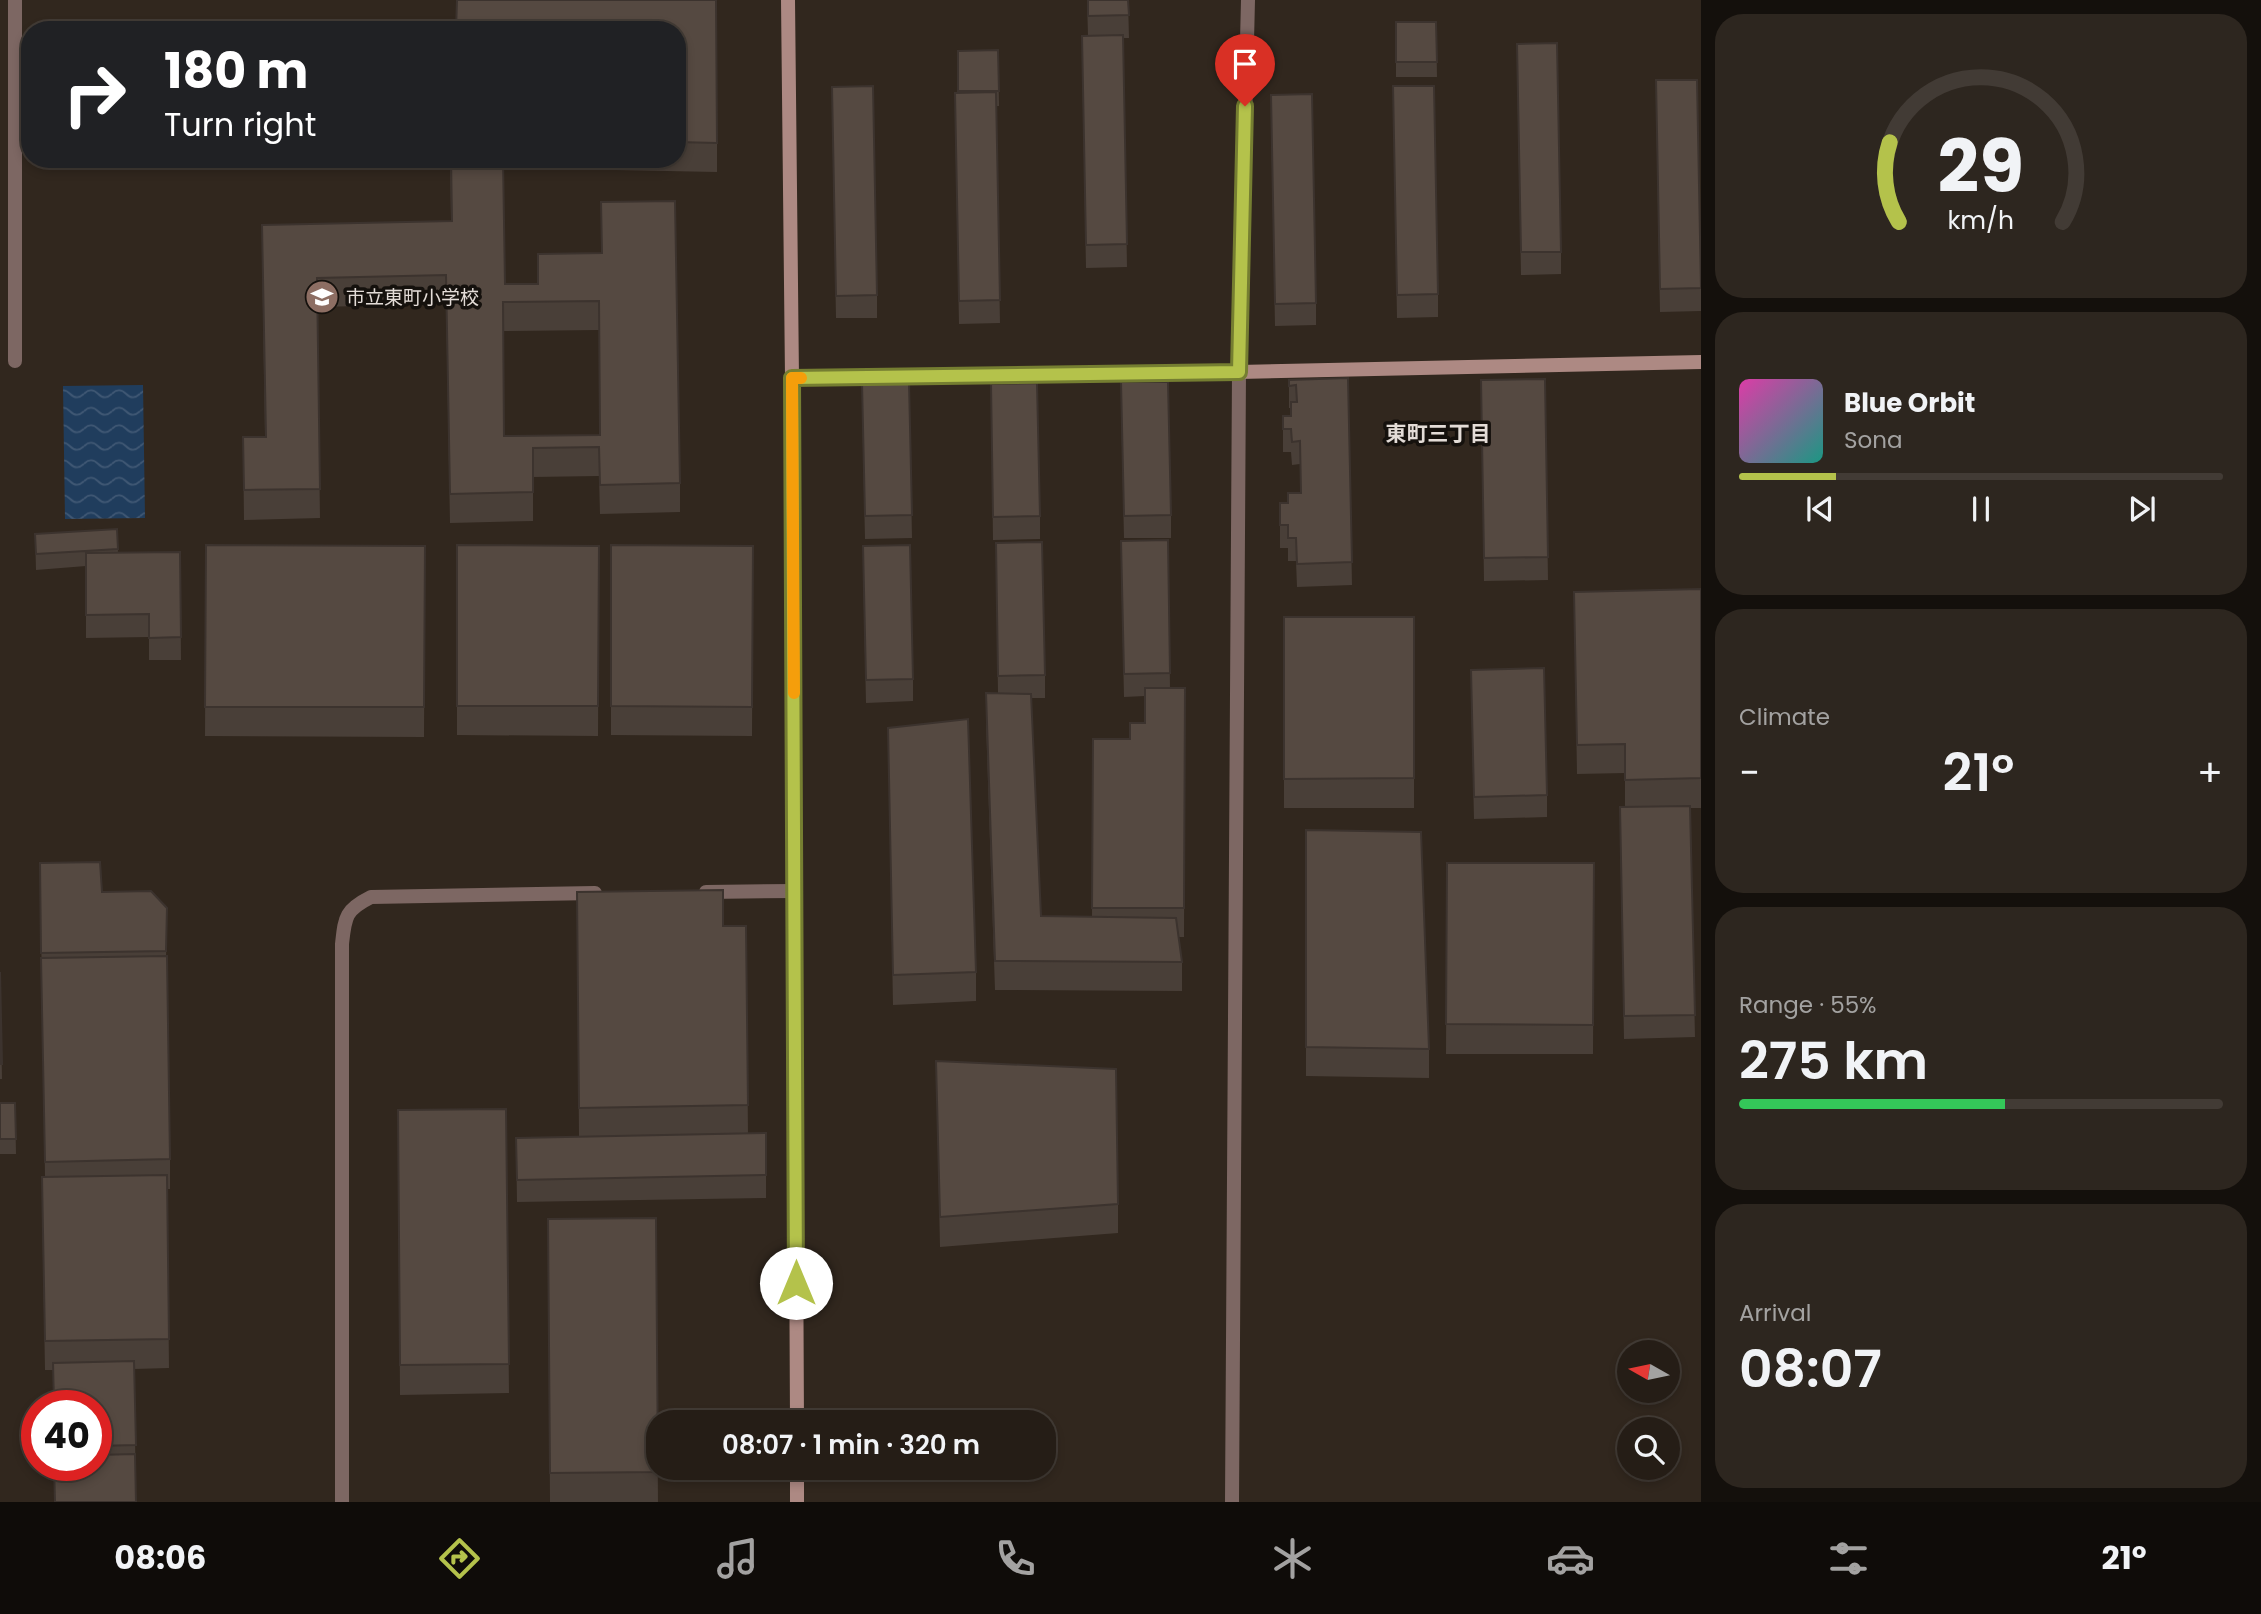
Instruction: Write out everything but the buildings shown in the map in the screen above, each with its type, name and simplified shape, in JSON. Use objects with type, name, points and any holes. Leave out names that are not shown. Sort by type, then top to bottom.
[{"type":"street","points":[[15,0],[15,361]]},
{"type":"street","points":[[788,0],[797,1410]]},
{"type":"street","points":[[1232,1502],[1239,372],[1248,0]]},
{"type":"street","points":[[792,378],[1701,362]]},
{"type":"street","points":[[697,892],[794,891]]},
{"type":"street","points":[[342,1502],[342,944],[345,923],[352,906],[370,897],[613,893]]},
{"type":"street","points":[[797,1480],[797,1502]]},
{"type":"water","points":[[143,385],[145,518],[65,519],[63,386]]},
{"type":"slow traffic","points":[[794,693],[792,378],[801,378]]},
{"type":"place","name":"市立東町小学校","points":[[322,297]]},
{"type":"district","name":"東町三丁目","points":[[1438,433]]},
{"type":"route","points":[[796,1283],[792,378],[1239,372],[1245,106]]}]
